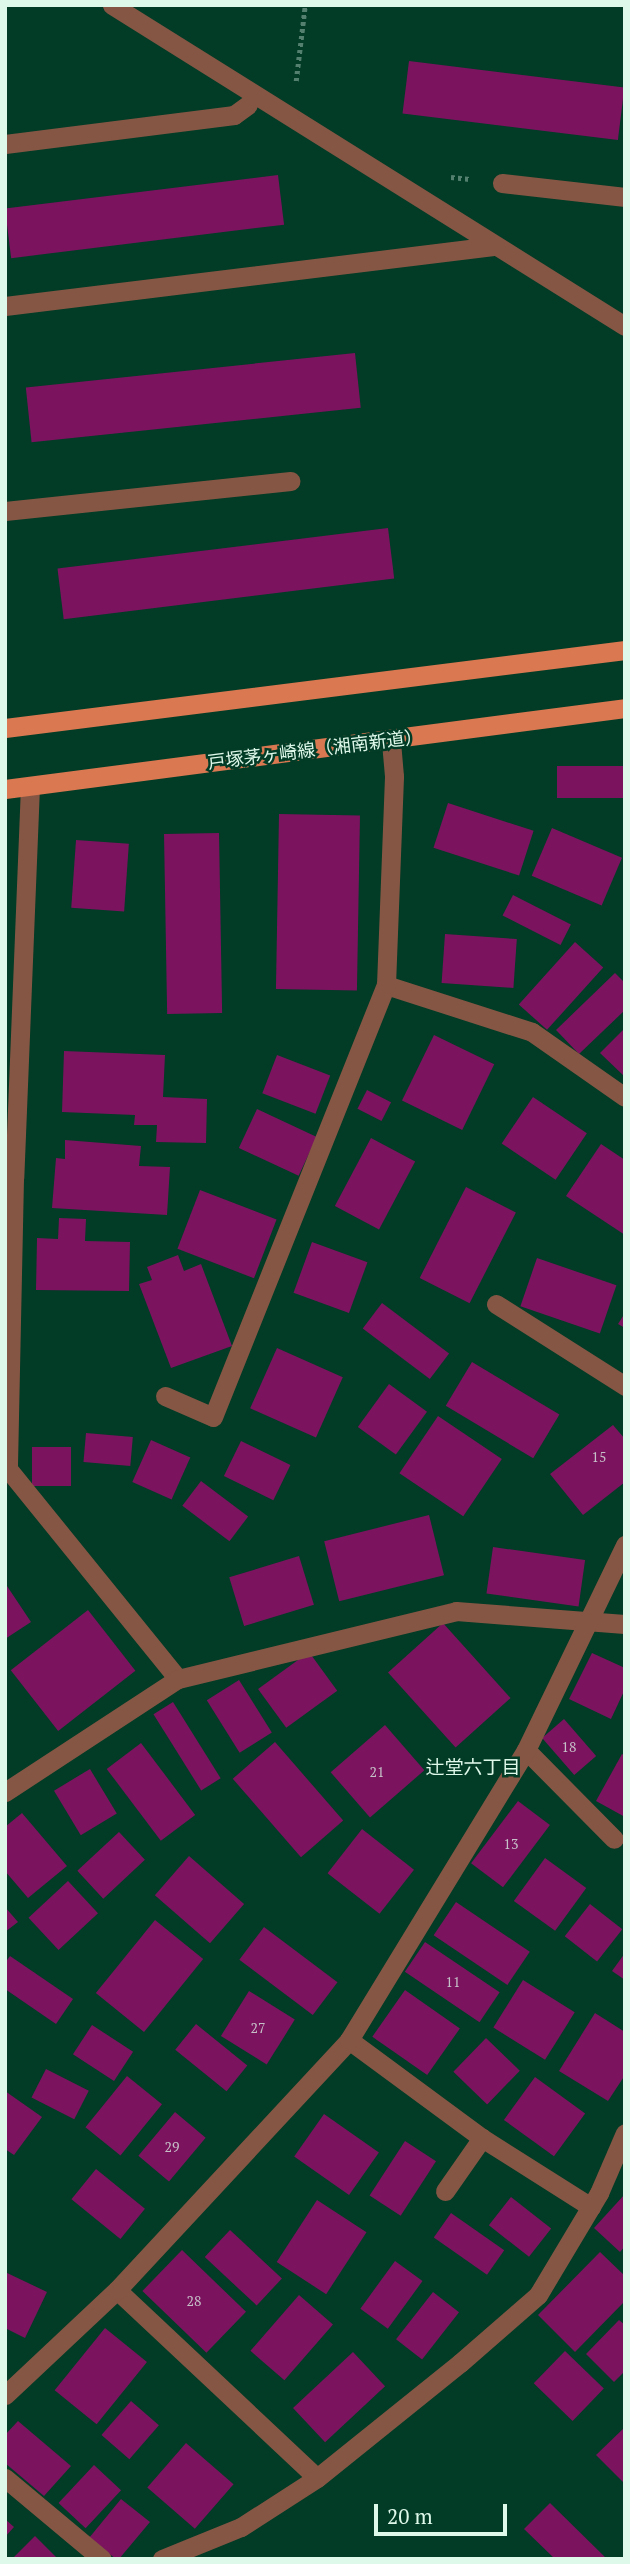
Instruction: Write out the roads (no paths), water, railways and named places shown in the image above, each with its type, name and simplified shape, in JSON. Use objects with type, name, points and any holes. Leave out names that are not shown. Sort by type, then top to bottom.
[{"type":"main road","points":[[5,728],[625,650]]},
{"type":"main road","name":"戸塚茅ヶ崎線（湘南新道）","points":[[5,789],[625,708]]},
{"type":"street","points":[[112,5],[625,326]]},
{"type":"street","points":[[5,144],[234,115],[248,105]]},
{"type":"street","points":[[502,183],[625,197]]},
{"type":"street","points":[[5,306],[495,246]]},
{"type":"street","points":[[5,511],[290,481]]},
{"type":"street","points":[[164,1396],[213,1417],[386,985],[394,776],[391,739]]},
{"type":"street","points":[[30,786],[10,1178],[6,1469],[178,1679]]},
{"type":"street","points":[[386,985],[532,1032],[625,1097]]},
{"type":"street","points":[[496,1304],[625,1385]]},
{"type":"street","points":[[5,2395],[117,2290],[349,2039],[526,1750],[625,1545]]},
{"type":"street","points":[[5,1792],[178,1679],[456,1611],[625,1624]]},
{"type":"street","points":[[526,1750],[614,1839]]},
{"type":"street","points":[[349,2039],[482,2138],[591,2207]]},
{"type":"street","points":[[162,2559],[241,2527],[317,2478],[460,2363],[538,2295],[591,2207],[625,2133]]},
{"type":"street","points":[[444,2190],[482,2138]]},
{"type":"street","points":[[117,2290],[317,2478]]},
{"type":"street","points":[[5,2478],[103,2559]]},
{"type":"district","name":"辻堂六丁目","points":[[473,1767]]}]
